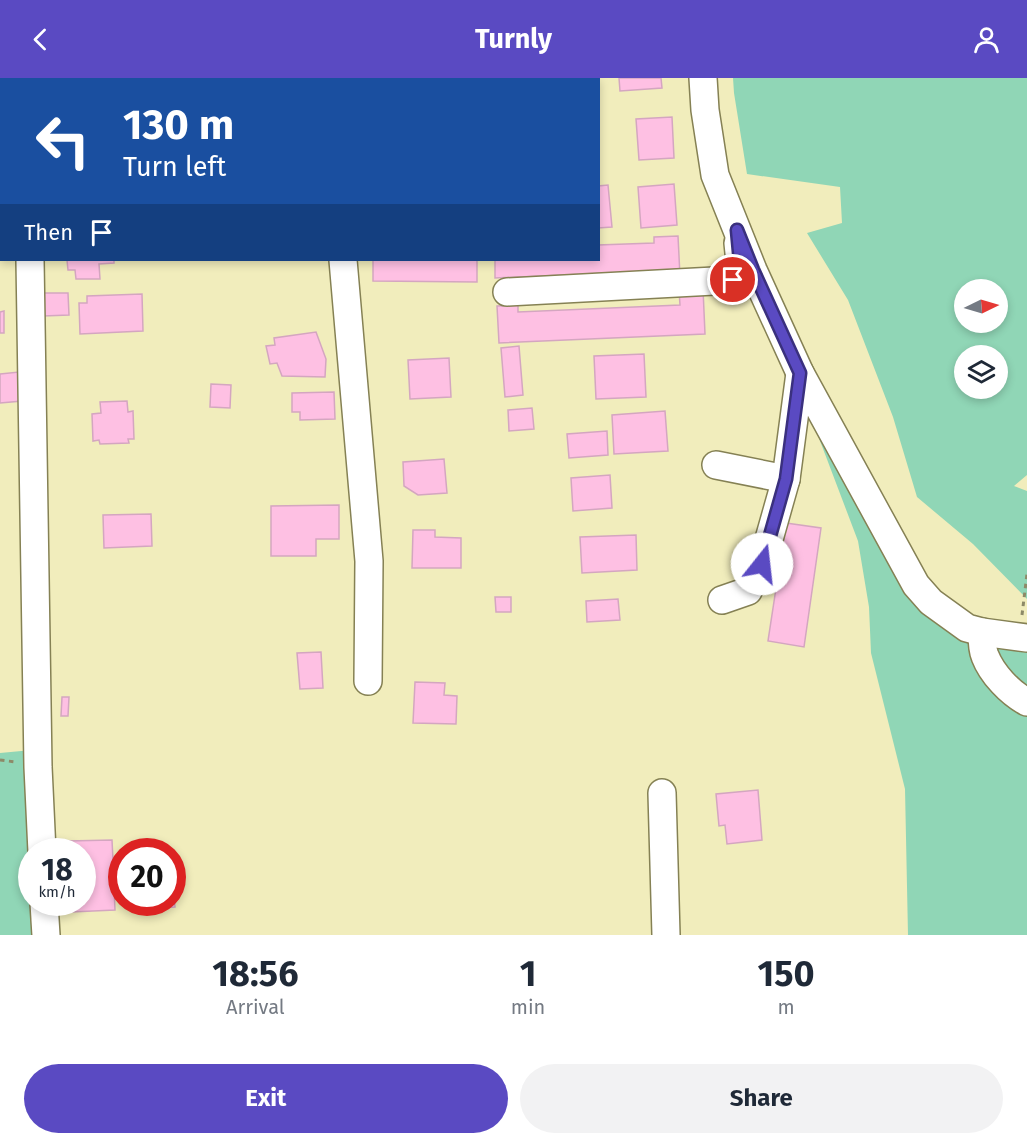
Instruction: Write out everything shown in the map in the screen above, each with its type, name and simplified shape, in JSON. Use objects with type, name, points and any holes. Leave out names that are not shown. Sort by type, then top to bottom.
[{"type":"street","points":[[703,78],[705,110],[715,175],[753,270],[800,373],[916,585],[931,602],[967,628],[1023,638]]},
{"type":"street","points":[[507,292],[733,280],[741,272],[737,230]]},
{"type":"street","points":[[30,261],[38,767],[41,838]]},
{"type":"street","points":[[343,261],[369,561],[368,681]]},
{"type":"street","points":[[722,600],[748,591],[762,564],[786,479],[800,373]]},
{"type":"street","points":[[716,465],[786,479]]},
{"type":"street","points":[[981,632],[984,653],[990,668],[1027,702]]},
{"type":"street","points":[[662,793],[666,935]]},
{"type":"street","points":[[45,916],[46,935]]},
{"type":"path","points":[[1023,638],[1027,574]]},
{"type":"green space","points":[[733,78],[1027,78],[1027,475],[1014,486],[1027,491],[1027,599],[973,544],[917,497],[893,417],[848,300],[807,233],[842,223],[840,187],[747,174]]},
{"type":"green space","points":[[814,425],[920,600],[1027,645],[1027,935],[908,935],[905,789],[871,653],[869,607],[858,541]]},
{"type":"green space","points":[[32,750],[32,838],[18,838],[18,916],[37,916],[44,935],[0,935],[0,753]]},
{"type":"building","points":[[619,78],[661,78],[662,88],[620,91]]},
{"type":"building","points":[[672,117],[674,158],[639,160],[636,119]]},
{"type":"building","points":[[674,184],[677,225],[641,228],[638,187]]},
{"type":"building","points":[[608,185],[612,227],[600,228],[600,186]]},
{"type":"building","points":[[678,236],[680,276],[654,271],[495,278],[495,261],[600,261],[600,245],[654,243],[654,237]]},
{"type":"building","points":[[67,261],[114,261],[114,263],[99,264],[100,279],[76,279],[75,270],[68,270]]},
{"type":"building","points":[[373,261],[477,261],[477,282],[373,281]]},
{"type":"building","points":[[703,289],[705,334],[499,343],[497,306],[518,305],[518,312],[680,305],[679,290]]},
{"type":"building","points":[[42,293],[68,293],[69,315],[43,316]]},
{"type":"building","points":[[142,294],[143,331],[80,334],[79,303],[87,303],[87,296]]},
{"type":"building","points":[[4,311],[4,333],[0,333],[0,312]]},
{"type":"building","points":[[316,332],[326,359],[325,377],[282,376],[277,363],[270,364],[266,346],[275,345],[274,338]]},
{"type":"building","points":[[519,346],[523,395],[505,397],[501,348]]},
{"type":"building","points":[[644,354],[646,397],[596,399],[594,356]]},
{"type":"building","points":[[449,358],[451,397],[410,399],[408,360]]},
{"type":"building","points":[[19,372],[22,401],[0,403],[0,374]]},
{"type":"building","points":[[211,384],[231,385],[230,408],[210,407]]},
{"type":"building","points":[[334,392],[335,419],[300,420],[300,412],[292,412],[292,393]]},
{"type":"building","points":[[127,401],[128,412],[133,411],[134,439],[128,439],[129,443],[100,444],[99,440],[93,441],[92,414],[101,413],[100,402]]},
{"type":"building","points":[[532,408],[534,429],[509,431],[508,410]]},
{"type":"building","points":[[665,411],[668,451],[614,454],[612,415]]},
{"type":"building","points":[[607,431],[608,455],[569,458],[567,434]]},
{"type":"building","points":[[444,459],[447,493],[418,495],[404,486],[403,462]]},
{"type":"building","points":[[610,475],[612,508],[573,511],[571,478]]},
{"type":"building","points":[[339,505],[339,539],[316,539],[316,556],[271,556],[271,506]]},
{"type":"building","points":[[151,514],[152,546],[104,548],[103,515]]},
{"type":"building","points":[[786,523],[821,528],[804,647],[768,641]]},
{"type":"building","points":[[413,530],[435,530],[435,537],[461,538],[461,568],[412,568]]},
{"type":"building","points":[[636,535],[637,570],[582,573],[580,537]]},
{"type":"building","points":[[495,597],[511,597],[511,612],[496,612]]},
{"type":"building","points":[[618,599],[620,620],[587,622],[586,601]]},
{"type":"building","points":[[321,652],[323,688],[300,689],[297,653]]},
{"type":"building","points":[[415,682],[445,683],[444,695],[457,696],[456,724],[413,723]]},
{"type":"building","points":[[62,697],[69,697],[68,716],[61,716]]},
{"type":"building","points":[[758,790],[762,840],[727,844],[725,825],[719,826],[716,794]]},
{"type":"building","points":[[96,840],[108,840],[108,910],[96,911]]},
{"type":"route","points":[[733,280],[741,272],[737,230],[800,373],[786,479],[762,564]]}]
